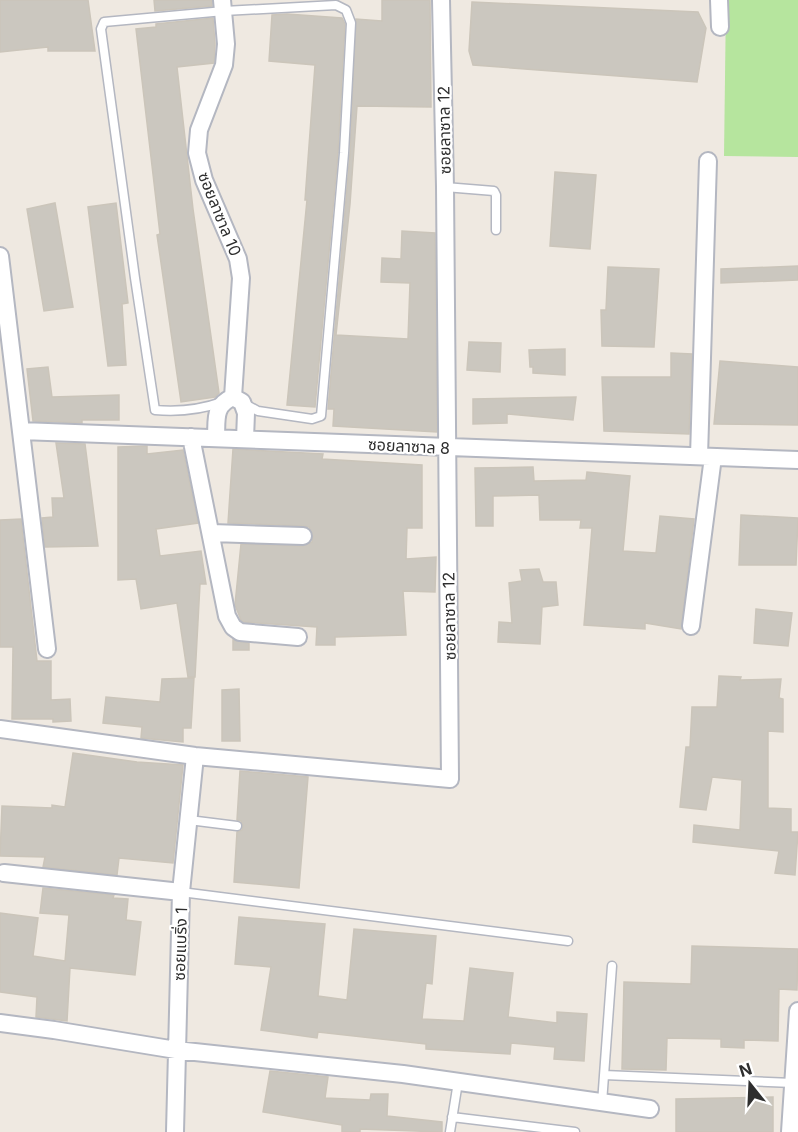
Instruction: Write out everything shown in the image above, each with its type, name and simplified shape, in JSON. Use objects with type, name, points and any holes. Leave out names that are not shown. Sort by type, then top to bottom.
[{"type":"street","name":"ซอยลาซาล 12","points":[[0,729],[195,756],[450,779],[445,187],[441,0]]},
{"type":"street","points":[[719,0],[720,27]]},
{"type":"street","name":"ซอยลาซาล 10","points":[[216,438],[218,411],[232,400],[241,278],[238,259],[204,180],[197,153],[199,130],[224,65],[223,6]]},
{"type":"street","points":[[692,626],[706,456],[708,161]]},
{"type":"street","points":[[0,256],[47,649]]},
{"type":"street","name":"ซอยลาซาล 10","points":[[232,400],[246,413],[246,439]]},
{"type":"street","name":"ซอยลาซาล 8","points":[[21,431],[798,460]]},
{"type":"street","points":[[191,437],[227,616],[233,627],[240,633],[298,637]]},
{"type":"street","points":[[212,533],[303,536]]},
{"type":"street","name":"ซอยแบริ่ง 1","points":[[175,1132],[181,892],[195,756]]},
{"type":"street","points":[[4,873],[181,892]]},
{"type":"street","points":[[790,1132],[798,1011]]},
{"type":"street","points":[[0,1023],[176,1050],[392,1073],[650,1109]]},
{"type":"lane","points":[[336,5],[346,10],[351,23],[344,153],[321,416],[312,419],[258,411],[232,400],[204,408],[156,410],[135,278],[101,29],[104,22],[223,6],[336,5]]},
{"type":"lane","points":[[445,187],[494,191],[496,230]]},
{"type":"lane","points":[[189,820],[237,826]]},
{"type":"lane","points":[[181,892],[568,941]]},
{"type":"lane","points":[[602,1102],[612,966]]},
{"type":"lane","points":[[604,1075],[793,1083]]},
{"type":"lane","points":[[450,1132],[458,1082]]},
{"type":"lane","points":[[452,1117],[575,1132]]},
{"type":"green space","points":[[726,0],[798,0],[798,157],[724,156]]},
{"type":"building","points":[[0,0],[88,0],[95,51],[48,51],[48,47],[0,52]]},
{"type":"building","points":[[154,0],[212,0],[212,6],[155,11]]},
{"type":"building","points":[[382,0],[430,0],[431,107],[357,106],[350,204],[336,335],[408,339],[410,283],[381,282],[382,258],[401,259],[402,231],[435,233],[437,432],[333,426],[334,409],[328,409],[350,153],[356,19],[382,21]]},
{"type":"building","points":[[472,2],[698,12],[706,28],[697,82],[473,65],[469,51]]},
{"type":"building","points":[[272,15],[342,18],[345,24],[338,153],[315,407],[287,405],[307,200],[305,200],[315,65],[269,61]]},
{"type":"building","points":[[213,18],[214,63],[177,67],[193,209],[219,393],[215,397],[181,402],[157,235],[160,234],[136,29],[156,27],[156,24]]},
{"type":"building","points":[[555,172],[596,175],[590,249],[550,246]]},
{"type":"building","points":[[55,203],[73,307],[44,311],[27,209]]},
{"type":"building","points":[[116,203],[128,303],[122,304],[126,365],[108,366],[88,207]]},
{"type":"building","points":[[798,266],[798,280],[721,283],[721,269]]},
{"type":"building","points":[[608,267],[659,269],[654,347],[602,346],[601,310],[606,310]]},
{"type":"building","points":[[469,342],[501,343],[500,372],[467,370]]},
{"type":"building","points":[[565,349],[565,375],[533,373],[533,367],[530,367],[529,350]]},
{"type":"building","points":[[671,353],[692,354],[689,434],[604,431],[602,377],[671,377]]},
{"type":"building","points":[[720,361],[798,367],[798,425],[714,424]]},
{"type":"building","points":[[48,367],[52,397],[119,395],[119,420],[82,420],[82,423],[33,421],[27,369]]},
{"type":"building","points":[[576,397],[573,420],[507,414],[507,423],[473,424],[473,399]]},
{"type":"building","points":[[56,443],[85,444],[98,546],[45,547],[42,518],[53,517],[52,498],[64,498]]},
{"type":"building","points":[[147,446],[147,454],[183,450],[198,523],[156,529],[160,556],[201,551],[206,584],[200,584],[195,677],[188,677],[177,603],[141,609],[136,579],[118,580],[118,447]]},
{"type":"building","points":[[233,449],[323,454],[322,459],[422,465],[422,528],[407,528],[406,559],[436,557],[435,592],[403,591],[406,635],[335,637],[335,645],[316,645],[317,627],[241,620],[235,605],[241,544],[303,546],[312,542],[313,536],[309,527],[303,526],[228,523]]},
{"type":"building","points":[[533,467],[534,481],[586,480],[587,472],[630,476],[623,551],[656,553],[660,516],[694,519],[681,629],[645,623],[645,629],[584,625],[592,528],[580,528],[581,520],[540,520],[539,495],[493,496],[493,526],[476,526],[475,468]]},
{"type":"building","points":[[741,515],[798,518],[796,565],[739,565]]},
{"type":"building","points":[[21,519],[37,661],[51,661],[51,700],[70,699],[71,721],[12,719],[13,647],[0,647],[0,520]]},
{"type":"building","points":[[539,569],[543,582],[556,582],[558,605],[542,607],[540,644],[498,642],[499,622],[512,623],[509,583],[522,581],[520,570]]},
{"type":"building","points":[[756,609],[792,613],[788,646],[754,643]]},
{"type":"building","points":[[233,640],[249,643],[249,650],[233,650]]},
{"type":"building","points":[[719,676],[741,677],[740,680],[781,679],[779,698],[783,699],[783,732],[768,731],[768,808],[791,809],[791,832],[798,832],[795,875],[775,873],[779,851],[693,842],[694,825],[740,830],[742,780],[712,777],[706,810],[680,807],[686,747],[690,747],[692,707],[717,707]]},
{"type":"building","points":[[194,678],[191,728],[183,728],[183,742],[141,738],[142,727],[103,723],[106,697],[160,702],[162,679]]},
{"type":"building","points":[[239,689],[240,741],[222,741],[222,690]]},
{"type":"building","points":[[73,753],[137,762],[183,765],[173,863],[119,858],[117,875],[43,867],[45,857],[0,856],[2,806],[65,807]]},
{"type":"building","points":[[240,771],[308,777],[299,888],[234,882],[237,832],[242,830],[243,826],[241,821],[237,820]]},
{"type":"building","points":[[43,888],[114,895],[113,898],[128,899],[126,920],[141,922],[135,975],[70,968],[67,1021],[36,1017],[37,997],[0,992],[0,913],[38,918],[33,956],[65,961],[69,915],[40,913]]},
{"type":"building","points":[[239,917],[325,924],[318,996],[347,1000],[354,929],[436,936],[432,984],[426,983],[422,1019],[464,1021],[470,968],[513,973],[508,1017],[557,1023],[557,1012],[587,1014],[584,1061],[554,1059],[555,1047],[511,1043],[510,1054],[426,1049],[426,1044],[318,1032],[317,1038],[261,1030],[271,967],[235,964]]},
{"type":"building","points":[[692,946],[798,949],[797,990],[779,989],[778,1041],[744,1040],[744,1048],[721,1047],[721,1039],[667,1038],[666,1070],[622,1069],[624,982],[691,984]]},
{"type":"building","points":[[270,1071],[328,1077],[325,1098],[370,1100],[371,1094],[388,1094],[387,1116],[442,1122],[442,1132],[360,1129],[360,1132],[342,1132],[342,1125],[263,1112]]},
{"type":"building","points":[[773,1097],[773,1132],[676,1132],[676,1099]]}]
